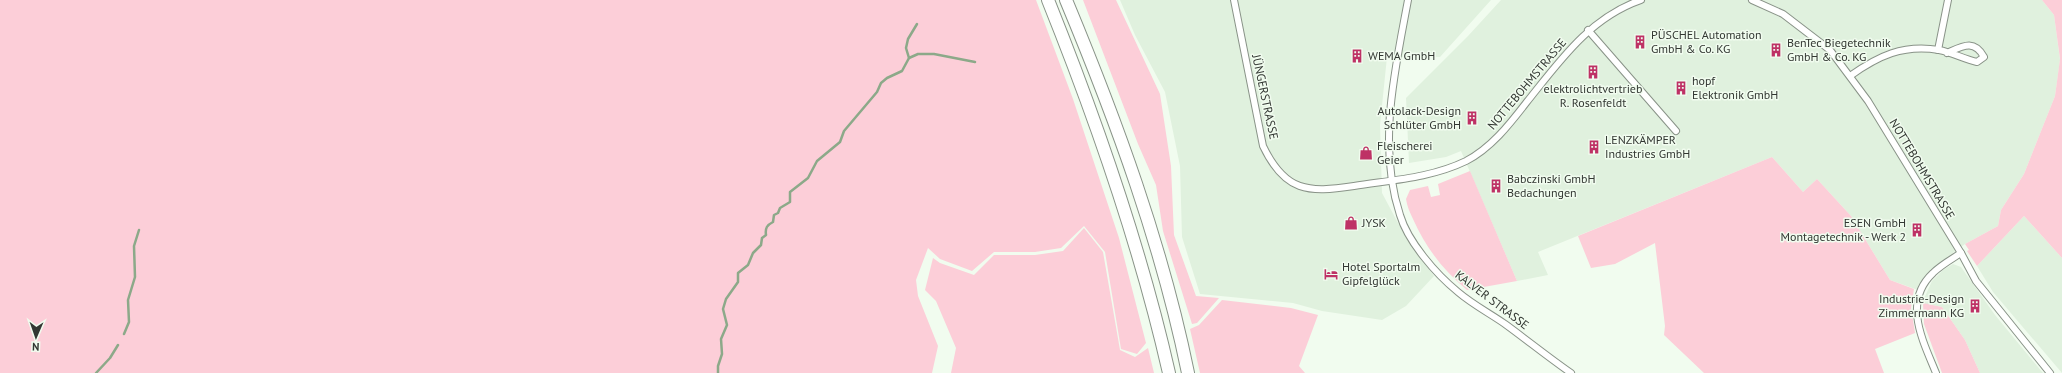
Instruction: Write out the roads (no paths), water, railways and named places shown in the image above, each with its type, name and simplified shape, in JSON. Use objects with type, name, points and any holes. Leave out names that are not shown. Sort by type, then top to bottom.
[{"type":"highway","points":[[1048,0],[1074,64],[1106,152],[1135,242],[1157,318],[1169,373]]},
{"type":"highway","points":[[1066,0],[1120,140],[1154,244],[1188,373]]},
{"type":"street","name":"JÜNGERSTRASSE","points":[[1234,0],[1263,146],[1271,163],[1277,170],[1287,180],[1305,189],[1326,190],[1392,180]]},
{"type":"street","name":"KALVER STRASSE","points":[[1408,0],[1392,89],[1390,139],[1392,180],[1400,216],[1405,228],[1433,267],[1458,292],[1570,373]]},
{"type":"street","name":"NOTTEBOHMSTRASSE","points":[[1392,180],[1431,174],[1465,161],[1490,144],[1514,120],[1561,60],[1588,30],[1615,11],[1641,0]]},
{"type":"street","name":"NOTTEBOHMSTRASSE","points":[[1752,0],[1783,14],[1830,50],[1868,100],[1987,297],[2050,373]]},
{"type":"street","points":[[1938,50],[1948,0]]},
{"type":"street","points":[[1588,30],[1676,131]]},
{"type":"street","points":[[1850,76],[1888,53],[1913,48],[1938,50],[1947,53],[1977,62],[1984,57],[1978,48],[1973,46],[1962,46],[1947,53]]},
{"type":"street","points":[[1936,373],[1920,332],[1916,313],[1916,303],[1920,290],[1933,273],[1961,253]]},
{"type":"waterway","points":[[909,58],[906,48],[908,39],[917,24]]},
{"type":"waterway","points":[[718,373],[718,366],[722,354],[721,339],[727,325],[723,309],[726,299],[738,282],[738,273],[748,265],[753,253],[761,245],[762,238],[766,235],[766,230],[769,224],[773,222],[774,215],[778,213],[780,208],[790,202],[790,192],[808,178],[817,161],[840,142],[844,131],[877,92],[881,83],[887,78],[902,71],[909,58],[918,54],[934,54],[975,62]]},
{"type":"waterway","points":[[124,334],[129,322],[128,300],[135,277],[134,246],[139,230]]},
{"type":"waterway","points":[[96,373],[110,358],[118,345]]},
{"type":"place","name":"PÜSCHEL Automation GmbH & Co. KG","points":[[1640,42]]},
{"type":"place","name":"BenTec Biegetechnik GmbH & Co. KG","points":[[1776,50]]},
{"type":"place","name":"WEMA GmbH","points":[[1357,56]]},
{"type":"place","name":"elektrolichtvertrieb R. Rosenfeldt","points":[[1593,72]]},
{"type":"place","name":"hopf Elektronik GmbH","points":[[1681,88]]},
{"type":"place","name":"Autolack-Design Schlüter GmbH","points":[[1472,118]]},
{"type":"place","name":"LENZKÄMPER Industries GmbH","points":[[1594,147]]},
{"type":"place","name":"Fleischerei Geier","points":[[1366,153]]},
{"type":"place","name":"Babczinski GmbH Bedachungen","points":[[1496,186]]},
{"type":"place","name":"JYSK","points":[[1351,223]]},
{"type":"place","name":"ESEN GmbH Montagetechnik - Werk 2","points":[[1917,230]]},
{"type":"place","name":"Hotel Sportalm Gipfelglück","points":[[1331,274]]},
{"type":"place","name":"Industrie-Design Zimmermann KG","points":[[1975,306]]}]
